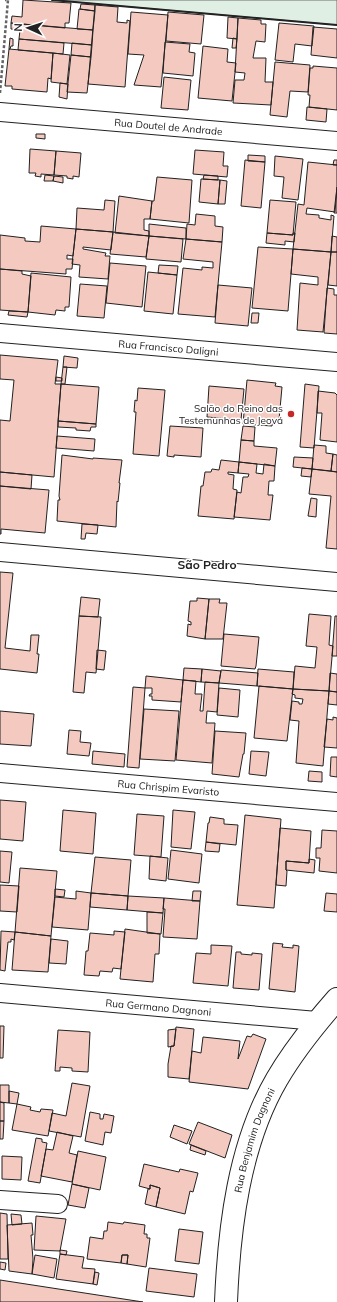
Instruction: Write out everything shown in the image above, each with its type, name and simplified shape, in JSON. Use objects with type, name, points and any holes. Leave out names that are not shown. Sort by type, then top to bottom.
[{"type":"street","name":"Rua Doutel de Andrade","points":[[0,112],[337,141]]},
{"type":"street","name":"Rua Francisco Daligni","points":[[0,333],[337,362]]},
{"type":"street","points":[[0,552],[337,582]]},
{"type":"street","name":"Rua Chrispim Evaristo","points":[[0,773],[337,802]]},
{"type":"street","name":"Rua Germano Dagnoni","points":[[0,993],[318,1021]]},
{"type":"street","name":"Rua Benjamim Dagnoni","points":[[226,1302],[227,1272],[233,1221],[242,1170],[258,1119],[277,1080],[299,1046],[337,999]]},
{"type":"street","points":[[0,1200],[58,1204]]},
{"type":"path","points":[[0,94],[8,0],[5,0]]},
{"type":"green space","points":[[52,0],[337,0],[337,25]]},
{"type":"building","points":[[23,0],[71,3],[69,23],[65,23],[65,28],[11,23],[12,16],[22,17]]},
{"type":"building","points":[[81,4],[95,5],[95,11],[80,9]]},
{"type":"building","points":[[95,5],[118,7],[117,22],[127,23],[127,20],[130,21],[125,87],[88,84]]},
{"type":"building","points":[[79,9],[95,11],[93,30],[77,29]]},
{"type":"building","points":[[131,12],[168,15],[161,87],[134,85],[144,55],[128,54]]},
{"type":"building","points":[[168,12],[204,15],[201,44],[166,41]]},
{"type":"building","points":[[228,17],[238,18],[237,39],[227,38]]},
{"type":"building","points":[[238,18],[261,20],[261,24],[266,24],[265,42],[256,41],[253,58],[266,58],[265,82],[273,82],[271,105],[233,103],[235,80],[244,80],[245,73],[235,72]]},
{"type":"building","points":[[11,23],[93,30],[92,45],[19,39],[20,30],[11,29]]},
{"type":"building","points":[[279,23],[314,26],[312,46],[295,44],[293,62],[275,60]]},
{"type":"building","points":[[313,27],[337,29],[337,58],[311,55]]},
{"type":"building","points":[[10,38],[13,39],[13,46],[9,49]]},
{"type":"building","points":[[233,38],[237,39],[236,48],[232,48]]},
{"type":"building","points":[[19,39],[64,43],[63,54],[18,50]]},
{"type":"building","points":[[165,42],[190,44],[189,52],[195,53],[193,76],[163,73]]},
{"type":"building","points":[[72,43],[92,45],[91,57],[71,55]]},
{"type":"building","points":[[203,46],[228,49],[227,62],[236,63],[232,101],[198,98]]},
{"type":"building","points":[[9,49],[53,53],[51,79],[48,78],[47,92],[12,89],[12,86],[5,86]]},
{"type":"building","points":[[53,53],[70,55],[67,84],[51,82]]},
{"type":"building","points":[[71,55],[91,57],[87,93],[67,92]]},
{"type":"building","points":[[275,62],[310,65],[308,92],[290,91],[287,117],[270,115]]},
{"type":"building","points":[[313,66],[337,68],[337,110],[309,107],[310,95],[308,95],[310,68],[313,68]]},
{"type":"building","points":[[164,77],[191,80],[188,110],[161,108]]},
{"type":"building","points":[[60,83],[68,84],[67,99],[59,97]]},
{"type":"building","points":[[307,107],[327,109],[326,122],[306,120]]},
{"type":"building","points":[[36,134],[45,134],[45,139],[36,138]]},
{"type":"building","points":[[30,149],[56,151],[54,175],[41,174],[41,177],[35,176],[36,173],[29,173]]},
{"type":"building","points":[[195,150],[224,152],[223,166],[228,166],[227,177],[193,174]]},
{"type":"building","points":[[56,151],[81,153],[79,177],[73,176],[73,179],[67,178],[67,176],[54,175]]},
{"type":"building","points":[[248,155],[265,156],[265,162],[248,161]]},
{"type":"building","points":[[275,156],[303,159],[298,200],[282,198],[284,177],[274,176]]},
{"type":"building","points":[[245,160],[265,162],[261,208],[241,206]]},
{"type":"building","points":[[334,160],[337,160],[337,165],[333,165]]},
{"type":"building","points":[[308,162],[337,165],[335,212],[307,208],[306,214],[319,215],[319,218],[331,220],[331,215],[334,216],[331,252],[293,249],[298,204],[304,205]]},
{"type":"building","points":[[45,175],[54,176],[53,181],[44,181]]},
{"type":"building","points":[[204,175],[218,176],[218,180],[203,179]]},
{"type":"building","points":[[54,176],[63,177],[63,183],[53,181]]},
{"type":"building","points":[[157,177],[192,180],[189,223],[150,219]]},
{"type":"building","points":[[201,179],[220,180],[218,204],[199,202]]},
{"type":"building","points":[[220,180],[227,181],[225,204],[218,204]]},
{"type":"building","points":[[337,187],[337,213],[334,213]]},
{"type":"building","points":[[119,196],[152,201],[150,219],[144,219],[144,230],[149,231],[149,236],[115,233]]},
{"type":"building","points":[[105,200],[115,201],[113,232],[76,229],[77,208],[104,210]]},
{"type":"building","points":[[270,200],[296,202],[293,235],[267,233]]},
{"type":"building","points":[[196,214],[215,216],[215,226],[223,227],[222,242],[186,239],[187,224],[195,225]]},
{"type":"building","points":[[149,224],[186,228],[186,239],[149,236]]},
{"type":"building","points":[[41,226],[76,229],[73,256],[67,255],[67,259],[73,259],[72,269],[66,269],[66,274],[0,269],[0,235],[25,238],[25,241],[40,242]]},
{"type":"building","points":[[76,229],[113,232],[111,250],[83,247],[83,249],[106,253],[105,256],[110,256],[108,279],[79,277],[80,265],[72,264]]},
{"type":"building","points":[[113,232],[149,236],[146,257],[110,254]]},
{"type":"building","points":[[267,233],[293,235],[293,233],[295,233],[294,242],[285,241],[285,245],[266,243]]},
{"type":"building","points":[[149,236],[183,239],[181,262],[146,259]]},
{"type":"building","points":[[332,236],[337,237],[337,252],[331,252]]},
{"type":"building","points":[[186,239],[222,242],[215,317],[178,314],[183,268],[202,270],[202,267],[213,268],[213,262],[183,259]]},
{"type":"building","points":[[258,247],[293,249],[288,311],[252,308]]},
{"type":"building","points":[[293,249],[331,252],[323,332],[297,330],[300,283],[318,285],[318,277],[291,274]]},
{"type":"building","points":[[331,252],[337,252],[337,286],[328,285]]},
{"type":"building","points":[[110,263],[146,266],[142,307],[106,303]]},
{"type":"building","points":[[159,265],[178,266],[177,275],[158,273]]},
{"type":"building","points":[[0,269],[22,271],[22,274],[31,276],[28,312],[0,310]]},
{"type":"building","points":[[148,272],[177,275],[173,314],[144,311]]},
{"type":"building","points":[[31,273],[71,277],[69,307],[65,307],[65,311],[56,310],[55,315],[28,312]]},
{"type":"building","points":[[80,284],[107,286],[104,318],[77,316]]},
{"type":"building","points":[[218,285],[252,288],[248,326],[215,323]]},
{"type":"building","points":[[327,288],[334,289],[334,295],[337,295],[337,334],[324,333]]},
{"type":"building","points":[[9,311],[28,312],[27,317],[8,315]]},
{"type":"building","points":[[252,313],[259,313],[258,323],[251,323]]},
{"type":"building","points":[[0,355],[58,360],[55,384],[61,384],[54,477],[0,472],[0,420],[10,421],[14,380],[0,379]]},
{"type":"building","points":[[64,356],[78,358],[77,368],[63,367]]},
{"type":"building","points":[[63,367],[67,367],[65,384],[61,384]]},
{"type":"building","points":[[56,377],[62,378],[62,381],[56,381]]},
{"type":"building","points":[[247,380],[276,383],[275,386],[282,387],[279,420],[273,420],[272,426],[243,424]]},
{"type":"building","points":[[61,384],[99,387],[96,424],[58,421]]},
{"type":"building","points":[[305,384],[319,386],[314,448],[300,447]]},
{"type":"building","points":[[209,386],[244,389],[241,420],[207,417]]},
{"type":"building","points":[[138,388],[165,390],[159,456],[133,454],[136,412],[134,412]]},
{"type":"building","points":[[318,391],[335,393],[337,395],[337,442],[320,440],[322,413],[317,413]]},
{"type":"building","points":[[58,421],[96,424],[96,427],[91,427],[90,431],[76,430],[76,428],[58,427]]},
{"type":"building","points":[[170,426],[203,428],[201,457],[174,455],[174,457],[167,456]]},
{"type":"building","points":[[243,426],[255,427],[254,441],[241,440]]},
{"type":"building","points":[[57,436],[95,439],[94,451],[56,448]]},
{"type":"building","points":[[241,440],[254,441],[254,446],[277,448],[275,466],[239,462]]},
{"type":"building","points":[[314,445],[326,446],[326,453],[333,454],[331,471],[312,469]]},
{"type":"building","points":[[333,454],[337,455],[337,472],[331,471]]},
{"type":"building","points":[[62,455],[93,459],[122,460],[118,502],[117,501],[116,527],[57,521],[58,500],[60,500]]},
{"type":"building","points":[[294,457],[313,458],[312,469],[293,467]]},
{"type":"building","points":[[221,460],[239,462],[238,473],[228,472],[228,474],[234,475],[233,489],[237,490],[234,519],[198,516],[201,486],[203,486],[205,472],[211,472],[212,469],[219,470]]},
{"type":"building","points":[[239,462],[257,464],[256,473],[263,474],[264,464],[275,466],[274,481],[269,481],[268,495],[273,495],[270,520],[234,517],[237,492],[241,493],[243,477],[248,477],[249,474],[238,473]]},
{"type":"building","points":[[302,468],[312,469],[311,477],[301,476]]},
{"type":"building","points":[[312,469],[337,472],[337,549],[326,548],[331,496],[309,494]]},
{"type":"building","points":[[0,472],[32,475],[31,489],[0,486]]},
{"type":"building","points":[[0,486],[49,490],[45,533],[1,529],[0,534]]},
{"type":"building","points":[[311,498],[317,499],[316,517],[308,516]]},
{"type":"building","points":[[82,524],[98,525],[97,534],[86,533],[85,539],[81,539]]},
{"type":"building","points":[[0,572],[13,573],[5,648],[30,651],[31,635],[39,635],[37,673],[0,669]]},
{"type":"building","points":[[81,597],[100,599],[98,617],[79,616]]},
{"type":"building","points":[[197,598],[209,599],[205,639],[187,636],[188,624],[191,625],[191,622],[188,621],[190,601],[197,601]]},
{"type":"building","points":[[209,599],[220,599],[219,603],[227,603],[223,639],[205,639]]},
{"type":"building","points":[[309,614],[331,616],[329,645],[333,646],[329,691],[293,689],[295,666],[315,668],[317,647],[306,646]]},
{"type":"building","points":[[79,616],[101,617],[96,673],[86,672],[84,693],[73,692]]},
{"type":"building","points":[[335,616],[337,616],[337,656],[332,656]]},
{"type":"building","points":[[224,634],[259,637],[255,669],[221,666]]},
{"type":"building","points":[[97,650],[106,651],[104,670],[96,669]]},
{"type":"building","points":[[184,668],[202,669],[201,682],[183,680]]},
{"type":"building","points":[[202,669],[221,671],[219,683],[201,682]]},
{"type":"building","points":[[258,669],[294,672],[293,689],[257,686]]},
{"type":"building","points":[[221,670],[258,673],[257,686],[219,683]]},
{"type":"building","points":[[330,673],[337,674],[337,692],[329,691]]},
{"type":"building","points":[[146,676],[183,680],[181,702],[152,700],[152,696],[149,696],[152,694],[152,688],[145,688]]},
{"type":"building","points":[[183,680],[196,681],[195,694],[202,694],[200,711],[203,711],[205,682],[219,683],[217,712],[207,711],[206,723],[215,723],[212,763],[176,760]]},
{"type":"building","points":[[259,686],[293,689],[287,741],[254,738]]},
{"type":"building","points":[[133,687],[145,688],[139,768],[127,767]]},
{"type":"building","points":[[219,688],[240,690],[238,717],[217,715]]},
{"type":"building","points":[[293,689],[329,691],[323,766],[296,763],[299,721],[290,720],[292,701],[302,704],[303,699],[295,698],[295,695],[292,694]]},
{"type":"building","points":[[329,691],[337,692],[337,705],[328,704]]},
{"type":"building","points":[[144,709],[179,711],[175,761],[140,759]]},
{"type":"building","points":[[0,711],[34,714],[31,746],[0,744]]},
{"type":"building","points":[[333,717],[337,718],[337,748],[324,747],[327,719],[333,720]]},
{"type":"building","points":[[69,730],[81,731],[80,742],[91,743],[89,756],[67,754]]},
{"type":"building","points":[[215,731],[246,733],[244,754],[239,777],[212,774]]},
{"type":"building","points":[[93,751],[125,754],[124,767],[92,764]]},
{"type":"building","points":[[251,751],[269,752],[266,776],[249,774]]},
{"type":"building","points":[[331,757],[337,757],[337,777],[330,776]]},
{"type":"building","points":[[309,771],[322,772],[322,782],[308,781]]},
{"type":"building","points":[[0,800],[26,802],[23,841],[0,839]]},
{"type":"building","points":[[63,810],[96,813],[93,854],[60,851]]},
{"type":"building","points":[[173,810],[195,812],[191,849],[171,847]]},
{"type":"building","points":[[137,814],[164,816],[161,857],[134,855]]},
{"type":"building","points":[[245,815],[281,819],[274,908],[237,905]]},
{"type":"building","points":[[210,817],[224,819],[224,824],[238,825],[236,845],[206,842]]},
{"type":"building","points":[[280,828],[311,831],[309,863],[286,861],[286,886],[276,885]]},
{"type":"building","points":[[322,830],[337,831],[337,873],[319,871],[320,858],[316,858],[316,848],[321,848]]},
{"type":"building","points":[[206,842],[220,844],[219,852],[205,851]]},
{"type":"building","points":[[171,850],[202,854],[199,883],[168,879]]},
{"type":"building","points":[[0,851],[12,852],[9,883],[0,882]]},
{"type":"building","points":[[150,856],[168,858],[166,881],[149,879]]},
{"type":"building","points":[[95,857],[131,860],[128,896],[91,893]]},
{"type":"building","points":[[309,859],[315,860],[314,873],[286,870],[286,861],[309,863]]},
{"type":"building","points":[[20,868],[57,871],[51,936],[15,932]]},
{"type":"building","points":[[0,885],[19,886],[17,912],[0,911]]},
{"type":"building","points":[[55,889],[65,890],[64,897],[55,896]]},
{"type":"building","points":[[76,891],[91,893],[88,930],[52,927],[55,897],[76,899]]},
{"type":"building","points":[[193,891],[201,891],[200,901],[192,901]]},
{"type":"building","points":[[91,893],[128,896],[127,910],[90,907]]},
{"type":"building","points":[[326,893],[337,894],[337,912],[324,911]]},
{"type":"building","points":[[128,896],[164,898],[163,913],[127,910]]},
{"type":"building","points":[[164,898],[200,901],[197,939],[163,937],[165,909],[163,909]]},
{"type":"building","points":[[147,912],[163,913],[161,934],[147,933]]},
{"type":"building","points":[[125,929],[160,934],[159,954],[155,954],[153,982],[120,979]]},
{"type":"building","points":[[1,931],[15,932],[14,940],[11,939],[11,942],[8,942],[5,971],[0,970]]},
{"type":"building","points":[[114,931],[125,932],[121,969],[113,968],[112,972],[100,971],[99,976],[84,975],[86,951],[88,951],[90,933],[114,935]]},
{"type":"building","points":[[15,932],[51,936],[48,972],[12,970]]},
{"type":"building","points":[[51,939],[68,941],[66,964],[49,963]]},
{"type":"building","points":[[273,943],[283,944],[282,947],[293,948],[293,945],[299,946],[295,992],[269,989]]},
{"type":"building","points":[[211,945],[232,946],[228,986],[193,983],[196,953],[211,954]]},
{"type":"building","points":[[236,952],[252,955],[252,953],[262,954],[259,990],[233,988]]},
{"type":"building","points":[[0,1026],[4,1026],[3,1058],[0,1058]]},
{"type":"building","points":[[176,1027],[194,1029],[189,1079],[168,1077],[168,1064],[171,1046],[174,1046]]},
{"type":"building","points":[[176,1029],[174,1046],[168,1047],[168,1030]]},
{"type":"building","points":[[58,1030],[90,1032],[88,1072],[72,1071],[72,1068],[60,1067],[60,1071],[55,1071]]},
{"type":"building","points":[[253,1034],[266,1039],[248,1089],[189,1082],[192,1051],[201,1053],[203,1037],[240,1041],[238,1059],[247,1036],[251,1037]]},
{"type":"building","points":[[72,1083],[90,1086],[81,1137],[49,1131],[52,1113],[66,1116]]},
{"type":"building","points":[[0,1085],[9,1085],[9,1103],[0,1102]]},
{"type":"building","points":[[9,1091],[19,1093],[17,1104],[9,1103]]},
{"type":"building","points":[[0,1102],[4,1103],[4,1121],[0,1121]]},
{"type":"building","points":[[17,1104],[31,1107],[30,1110],[40,1112],[41,1109],[53,1110],[48,1136],[12,1130]]},
{"type":"building","points":[[90,1112],[100,1114],[100,1119],[103,1119],[104,1114],[114,1116],[111,1133],[105,1132],[103,1145],[85,1141]]},
{"type":"building","points":[[0,1121],[4,1121],[3,1139],[0,1139]]},
{"type":"building","points":[[198,1122],[232,1135],[225,1158],[189,1144]]},
{"type":"building","points":[[174,1125],[192,1131],[187,1144],[170,1137]]},
{"type":"building","points":[[57,1132],[73,1136],[69,1153],[77,1155],[72,1182],[41,1176],[46,1149],[53,1150]]},
{"type":"building","points":[[36,1138],[42,1139],[42,1142],[47,1143],[40,1183],[28,1181]]},
{"type":"building","points":[[191,1145],[206,1151],[205,1155],[190,1150]]},
{"type":"building","points":[[78,1151],[106,1157],[100,1190],[72,1184]]},
{"type":"building","points":[[2,1156],[22,1157],[21,1180],[2,1179]]},
{"type":"building","points":[[144,1164],[179,1172],[180,1169],[198,1173],[193,1192],[190,1191],[185,1214],[156,1207],[160,1188],[150,1185],[150,1189],[139,1186]]},
{"type":"building","points":[[72,1184],[89,1188],[85,1208],[68,1205]]},
{"type":"building","points":[[150,1185],[160,1188],[156,1207],[145,1204]]},
{"type":"building","points":[[0,1213],[7,1214],[8,1259],[0,1259]]},
{"type":"building","points":[[11,1214],[21,1215],[22,1224],[12,1225]]},
{"type":"building","points":[[36,1216],[66,1219],[60,1251],[34,1250]]},
{"type":"building","points":[[108,1222],[123,1224],[124,1222],[145,1225],[144,1234],[147,1234],[147,1238],[150,1238],[146,1267],[127,1264],[128,1255],[122,1255],[121,1263],[87,1259],[90,1237],[103,1239],[104,1231],[107,1231]]},
{"type":"building","points":[[32,1223],[32,1274],[9,1271],[7,1225]]},
{"type":"building","points":[[179,1229],[203,1232],[199,1264],[175,1261]]},
{"type":"building","points":[[60,1250],[67,1251],[66,1255],[60,1254]]},
{"type":"building","points":[[60,1254],[84,1257],[82,1268],[95,1269],[93,1284],[56,1279]]},
{"type":"building","points":[[35,1255],[57,1259],[54,1278],[32,1274]]},
{"type":"building","points":[[122,1255],[128,1255],[127,1264],[121,1263]]},
{"type":"building","points":[[0,1262],[6,1263],[5,1270],[0,1269]]},
{"type":"building","points":[[149,1268],[197,1274],[194,1297],[146,1291]]},
{"type":"building","points":[[95,1272],[99,1273],[97,1285],[93,1284]]},
{"type":"building","points":[[0,1280],[143,1302],[0,1302]]},
{"type":"wall","points":[[52,0],[337,25]]},
{"type":"place","name":"Salão do Reino das Testemunhas de Jeová","points":[[291,414]]},
{"type":"district","name":"São Pedro","points":[[207,565]]}]
